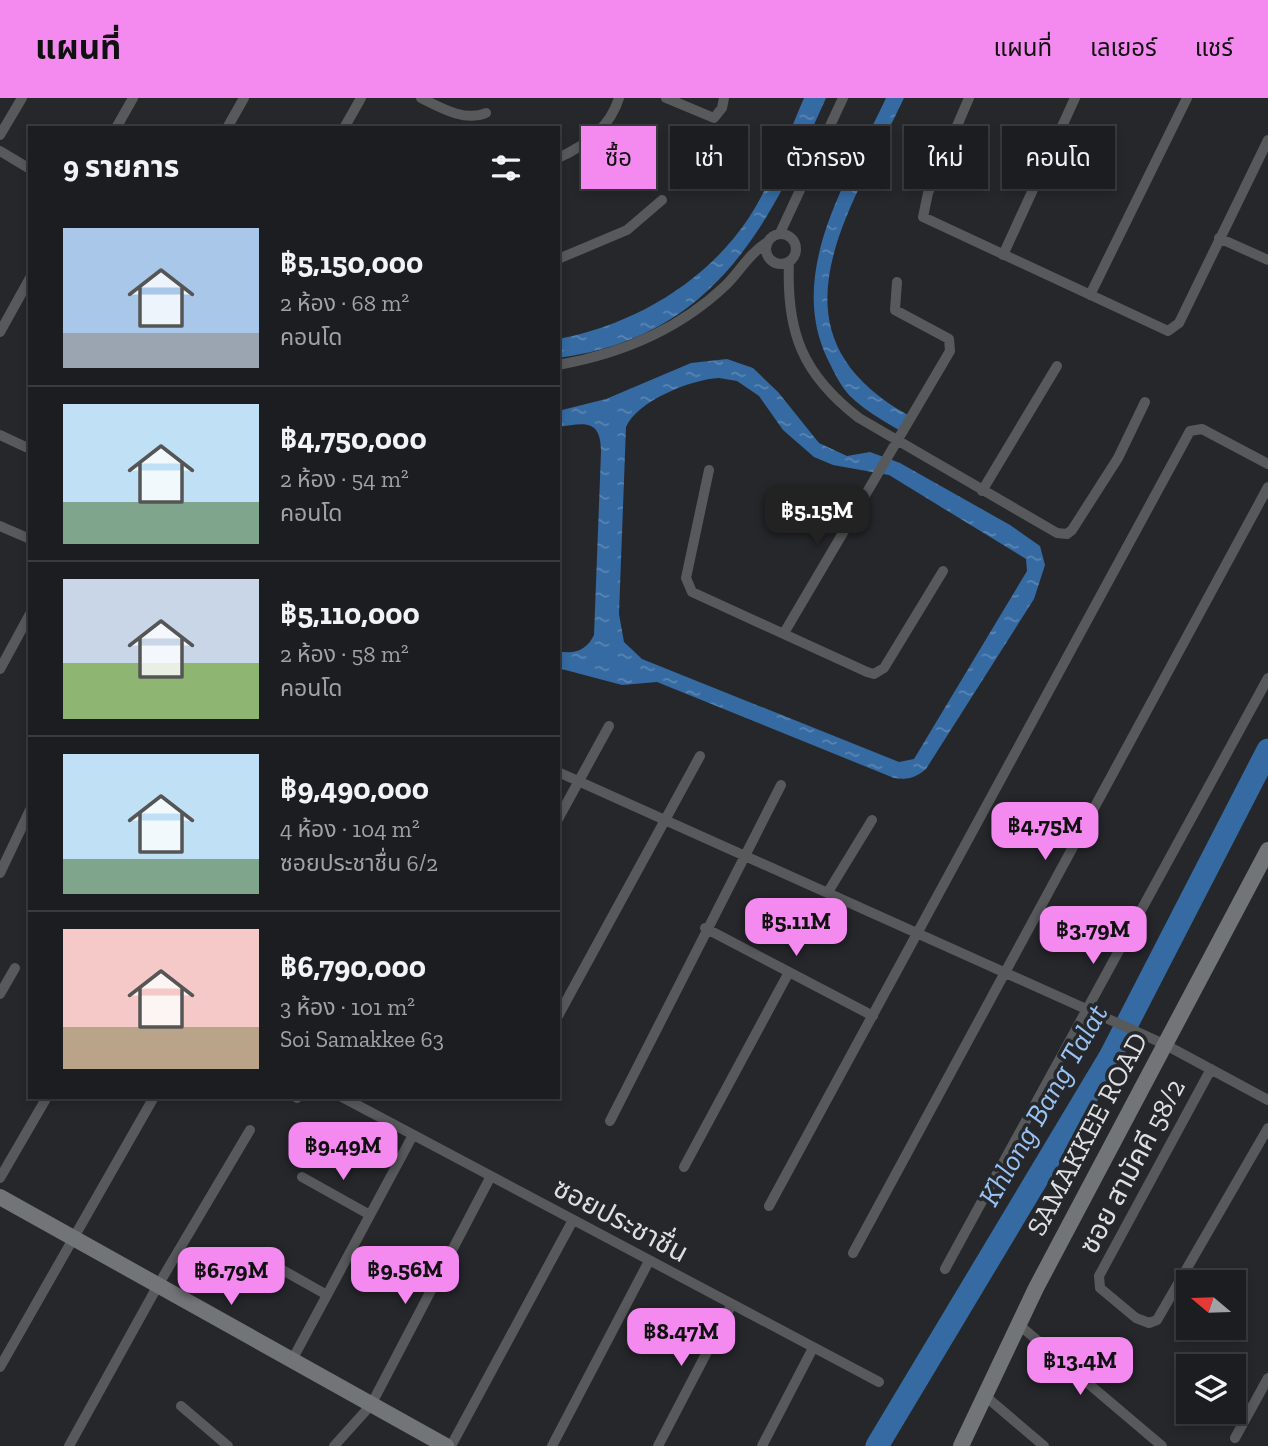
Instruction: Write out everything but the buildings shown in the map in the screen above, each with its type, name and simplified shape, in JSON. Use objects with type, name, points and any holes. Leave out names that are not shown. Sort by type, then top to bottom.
[{"type":"main road","name":"SAMAKKEE ROAD","points":[[961,1446],[1018,1324],[1268,850]]},
{"type":"main road","points":[[0,1197],[291,1362],[448,1446]]},
{"type":"street","points":[[0,135],[22,98]]},
{"type":"street","points":[[117,126],[134,98]]},
{"type":"street","points":[[228,126],[244,98]]},
{"type":"street","points":[[345,126],[361,98]]},
{"type":"street","points":[[421,98],[463,115],[477,117],[486,113]]},
{"type":"street","points":[[560,157],[590,139],[608,121],[619,98]]},
{"type":"street","points":[[666,98],[714,118],[722,108],[724,98]]},
{"type":"street","points":[[560,365],[605,354],[667,328],[727,284],[754,251],[770,237],[780,233],[843,98]]},
{"type":"street","points":[[969,98],[928,193],[923,217],[1163,329],[1172,330],[1179,323],[1268,140]]},
{"type":"street","points":[[1003,255],[1075,98]]},
{"type":"street","points":[[1090,295],[1186,98]]},
{"type":"street","points":[[0,151],[28,168]]},
{"type":"street","points":[[560,259],[627,230],[662,200]]},
{"type":"street","points":[[780,233],[795,242],[795,253],[789,262],[792,319],[812,372],[836,400],[982,491],[1058,533],[1067,534],[1118,458],[1145,402]]},
{"type":"street","points":[[1219,238],[1268,260]]},
{"type":"street","points":[[766,243],[768,258],[781,264],[789,262]]},
{"type":"street","points":[[0,332],[28,282]]},
{"type":"street","points":[[784,633],[951,346],[949,339],[895,310],[897,282]]},
{"type":"street","points":[[982,491],[1057,366]]},
{"type":"street","points":[[769,1206],[873,1016],[915,932],[1189,431],[1202,429],[1268,464]]},
{"type":"street","points":[[0,435],[28,448]]},
{"type":"street","points":[[709,470],[685,578],[689,587],[698,595],[867,672],[880,672],[943,571]]},
{"type":"street","points":[[853,1253],[1003,971],[1268,487]]},
{"type":"street","points":[[0,526],[28,538]]},
{"type":"street","points":[[0,669],[28,618]]},
{"type":"street","points":[[945,1269],[1268,678]]},
{"type":"street","points":[[560,815],[609,726]]},
{"type":"street","points":[[560,1012],[701,756]]},
{"type":"street","points":[[560,773],[1164,1044],[1268,1100]]},
{"type":"street","points":[[610,1121],[705,928],[781,785]]},
{"type":"street","points":[[0,873],[28,814]]},
{"type":"street","points":[[828,891],[872,820]]},
{"type":"street","points":[[705,928],[873,1016]]},
{"type":"street","points":[[0,994],[15,968]]},
{"type":"street","points":[[684,1167],[789,972]]},
{"type":"street","name":"ซอย สามัคคี 58/2","points":[[1211,1069],[1099,1276],[1100,1288],[1136,1318],[1149,1323],[1157,1320],[1268,1128]]},
{"type":"street","points":[[0,1178],[46,1099]]},
{"type":"street","points":[[0,1367],[153,1099]]},
{"type":"street","name":"ซอยประชาชื่น","points":[[346,1099],[879,1382]]},
{"type":"street","points":[[69,1446],[157,1287],[250,1130]]},
{"type":"street","points":[[291,1362],[412,1135]]},
{"type":"street","points":[[334,1446],[371,1405],[491,1176]]},
{"type":"street","points":[[302,1177],[370,1215]]},
{"type":"street","points":[[448,1446],[573,1220]]},
{"type":"street","points":[[552,1446],[649,1261]]},
{"type":"street","points":[[270,1263],[327,1295]]},
{"type":"street","points":[[658,1446],[732,1304]]},
{"type":"street","points":[[1018,1324],[1162,1446]]},
{"type":"street","points":[[762,1446],[813,1348]]},
{"type":"street","points":[[1234,1438],[1268,1378]]},
{"type":"street","points":[[984,1395],[1044,1446]]},
{"type":"street","points":[[181,1406],[228,1446]]},
{"type":"water","points":[[804,98],[826,98],[813,126],[793,126]]},
{"type":"water","points":[[886,98],[904,98],[890,126],[872,126]]},
{"type":"water","points":[[782,189],[757,231],[729,268],[696,301],[658,327],[612,346],[560,358],[560,338],[640,312],[665,298],[711,263],[748,219],[764,190]]},
{"type":"water","points":[[842,189],[858,189],[843,226],[831,267],[828,308],[837,346],[863,382],[908,415],[899,430],[850,396],[828,360],[817,327],[814,293],[818,260]]},
{"type":"water","points":[[727,359],[753,368],[778,392],[819,443],[847,456],[870,452],[900,463],[1010,525],[1040,546],[1045,565],[1034,599],[926,769],[911,778],[894,778],[657,682],[622,685],[560,669],[560,651],[579,650],[588,644],[594,635],[601,452],[598,433],[594,428],[583,424],[560,427],[560,410],[606,399],[691,363]],"holes":[[[719,378],[737,381],[759,396],[783,430],[814,457],[833,465],[889,475],[1026,559],[1027,571],[914,759],[899,762],[642,659],[624,642],[619,614],[626,427],[632,417],[653,400],[695,382]]]},
{"type":"waterway","name":"Khlong Bang Talat","points":[[877,1446],[1110,1057],[1268,750]]}]
